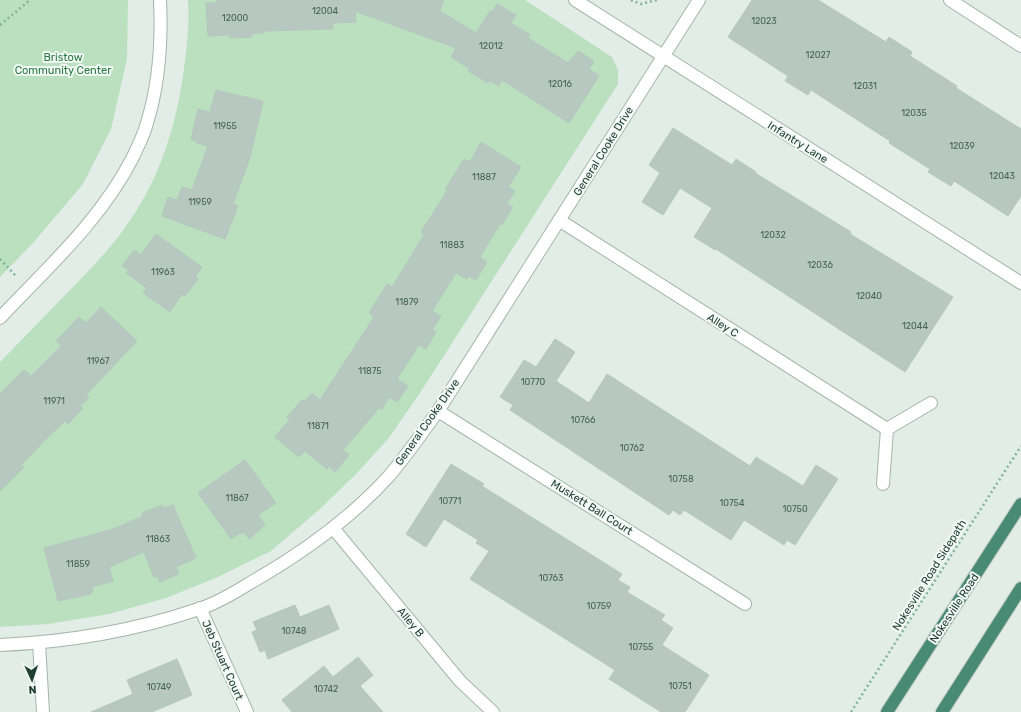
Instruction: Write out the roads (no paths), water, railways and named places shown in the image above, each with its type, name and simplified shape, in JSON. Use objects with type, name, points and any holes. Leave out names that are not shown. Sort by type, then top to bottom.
[{"type":"highway","name":"Nokesville Road","points":[[888,712],[1021,504]]},
{"type":"highway","points":[[942,712],[1021,588]]},
{"type":"street","points":[[0,318],[75,240],[98,213],[115,188],[129,163],[147,124],[156,87],[160,46],[160,0]]},
{"type":"street","name":"Infantry Lane","points":[[575,0],[1021,283]]},
{"type":"street","name":"General Cooke Drive","points":[[0,645],[78,639],[133,628],[200,608],[237,591],[268,573],[333,528],[365,500],[389,475],[411,448],[438,410],[699,0]]},
{"type":"street","points":[[950,0],[1021,46]]},
{"type":"street","name":"Alley C","points":[[559,220],[887,429]]},
{"type":"street","points":[[883,484],[887,429],[931,403]]},
{"type":"street","name":"Muskett Ball Court","points":[[438,410],[745,604]]},
{"type":"street","name":"Alley B","points":[[333,528],[460,681],[493,712]]},
{"type":"street","name":"Jeb Stuart Court","points":[[200,608],[247,712]]},
{"type":"street","points":[[39,643],[43,712]]},
{"type":"park label","name":"Bristow Community Center","points":[[63,63]]}]
